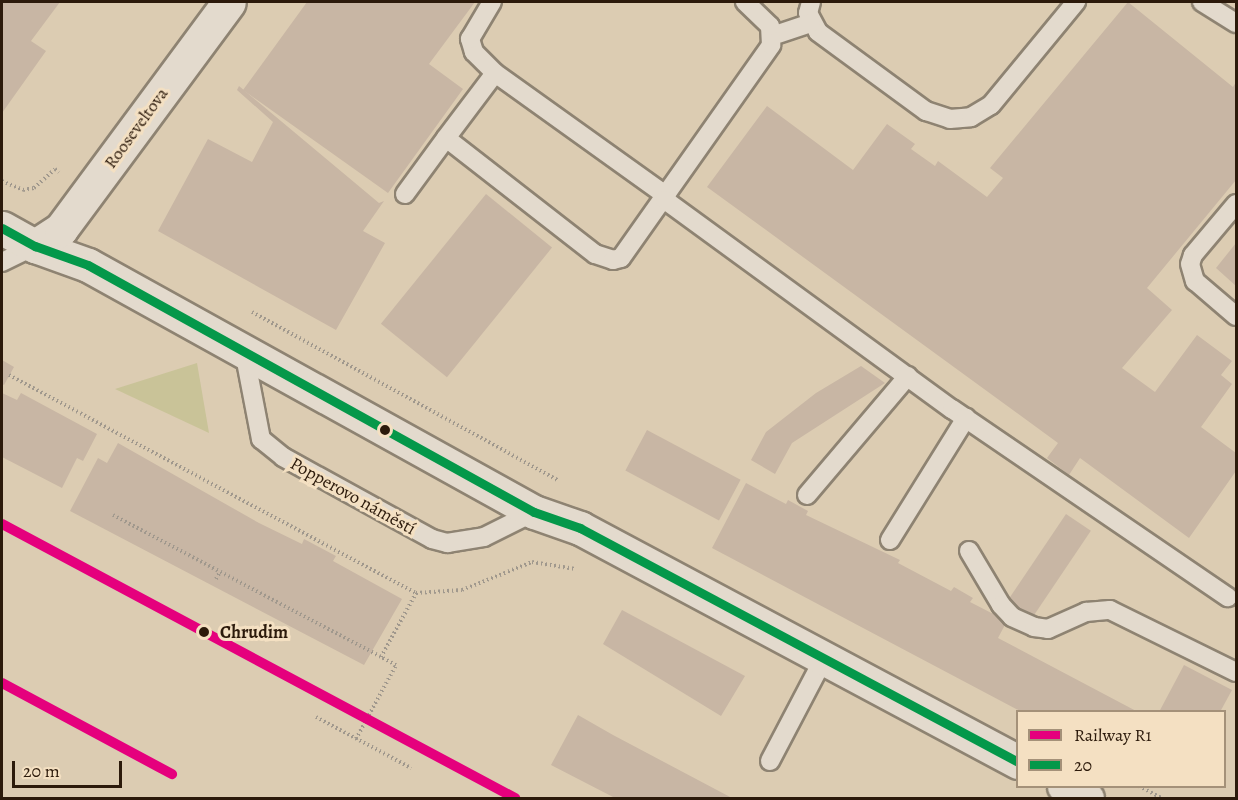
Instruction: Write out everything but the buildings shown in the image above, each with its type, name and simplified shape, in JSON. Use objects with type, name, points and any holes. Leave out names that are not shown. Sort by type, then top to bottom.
[{"type":"street","name":"Rooseveltova","points":[[35,246],[62,230],[229,2]]},
{"type":"street","points":[[2,228],[35,246],[88,265],[534,512],[580,528],[1016,761]]},
{"type":"street","points":[[1068,788],[1087,798]]},
{"type":"lane","points":[[492,2],[470,39],[474,52],[495,73],[966,418],[1234,594]]},
{"type":"lane","points":[[446,138],[604,258],[613,260],[626,253],[761,64],[772,36],[765,18],[746,2]]},
{"type":"lane","points":[[811,2],[811,22],[818,32],[926,111],[961,119],[991,105],[1076,2]]},
{"type":"lane","points":[[1202,2],[1236,23]]},
{"type":"lane","points":[[772,36],[811,22]]},
{"type":"lane","points":[[405,194],[495,73]]},
{"type":"lane","points":[[1236,204],[1193,255],[1190,264],[1195,281],[1236,316]]},
{"type":"lane","points":[[2,262],[35,246]]},
{"type":"lane","name":"Popperovo náměstí","points":[[244,351],[261,439],[293,462],[432,539],[447,543],[484,537],[534,512]]},
{"type":"lane","points":[[807,495],[908,376]]},
{"type":"lane","points":[[890,540],[966,418]]},
{"type":"lane","points":[[969,551],[1001,605],[1012,616],[1034,627],[1048,629],[1086,612],[1110,609],[1236,672]]},
{"type":"lane","points":[[770,761],[824,658]]},
{"type":"path","points":[[245,308],[567,485]]},
{"type":"path","points":[[9,375],[59,404]]},
{"type":"path","points":[[113,516],[396,665],[356,739]]},
{"type":"path","points":[[216,579],[220,572]]},
{"type":"path","points":[[381,657],[416,593]]},
{"type":"path","points":[[316,717],[411,768]]},
{"type":"path","points":[[1143,788],[1162,798]]},
{"type":"shaded area","points":[[197,363],[209,433],[115,389]]},
{"type":"rail line","name":"R1","points":[[2,524],[515,798]]},
{"type":"rail line","name":"R1","points":[[2,683],[172,774]]},
{"type":"transit line","name":"20","points":[[2,228],[35,246],[88,265],[534,512],[580,528],[1016,761]]},
{"type":"place","name":"Chrudim","points":[[204,632]]}]
